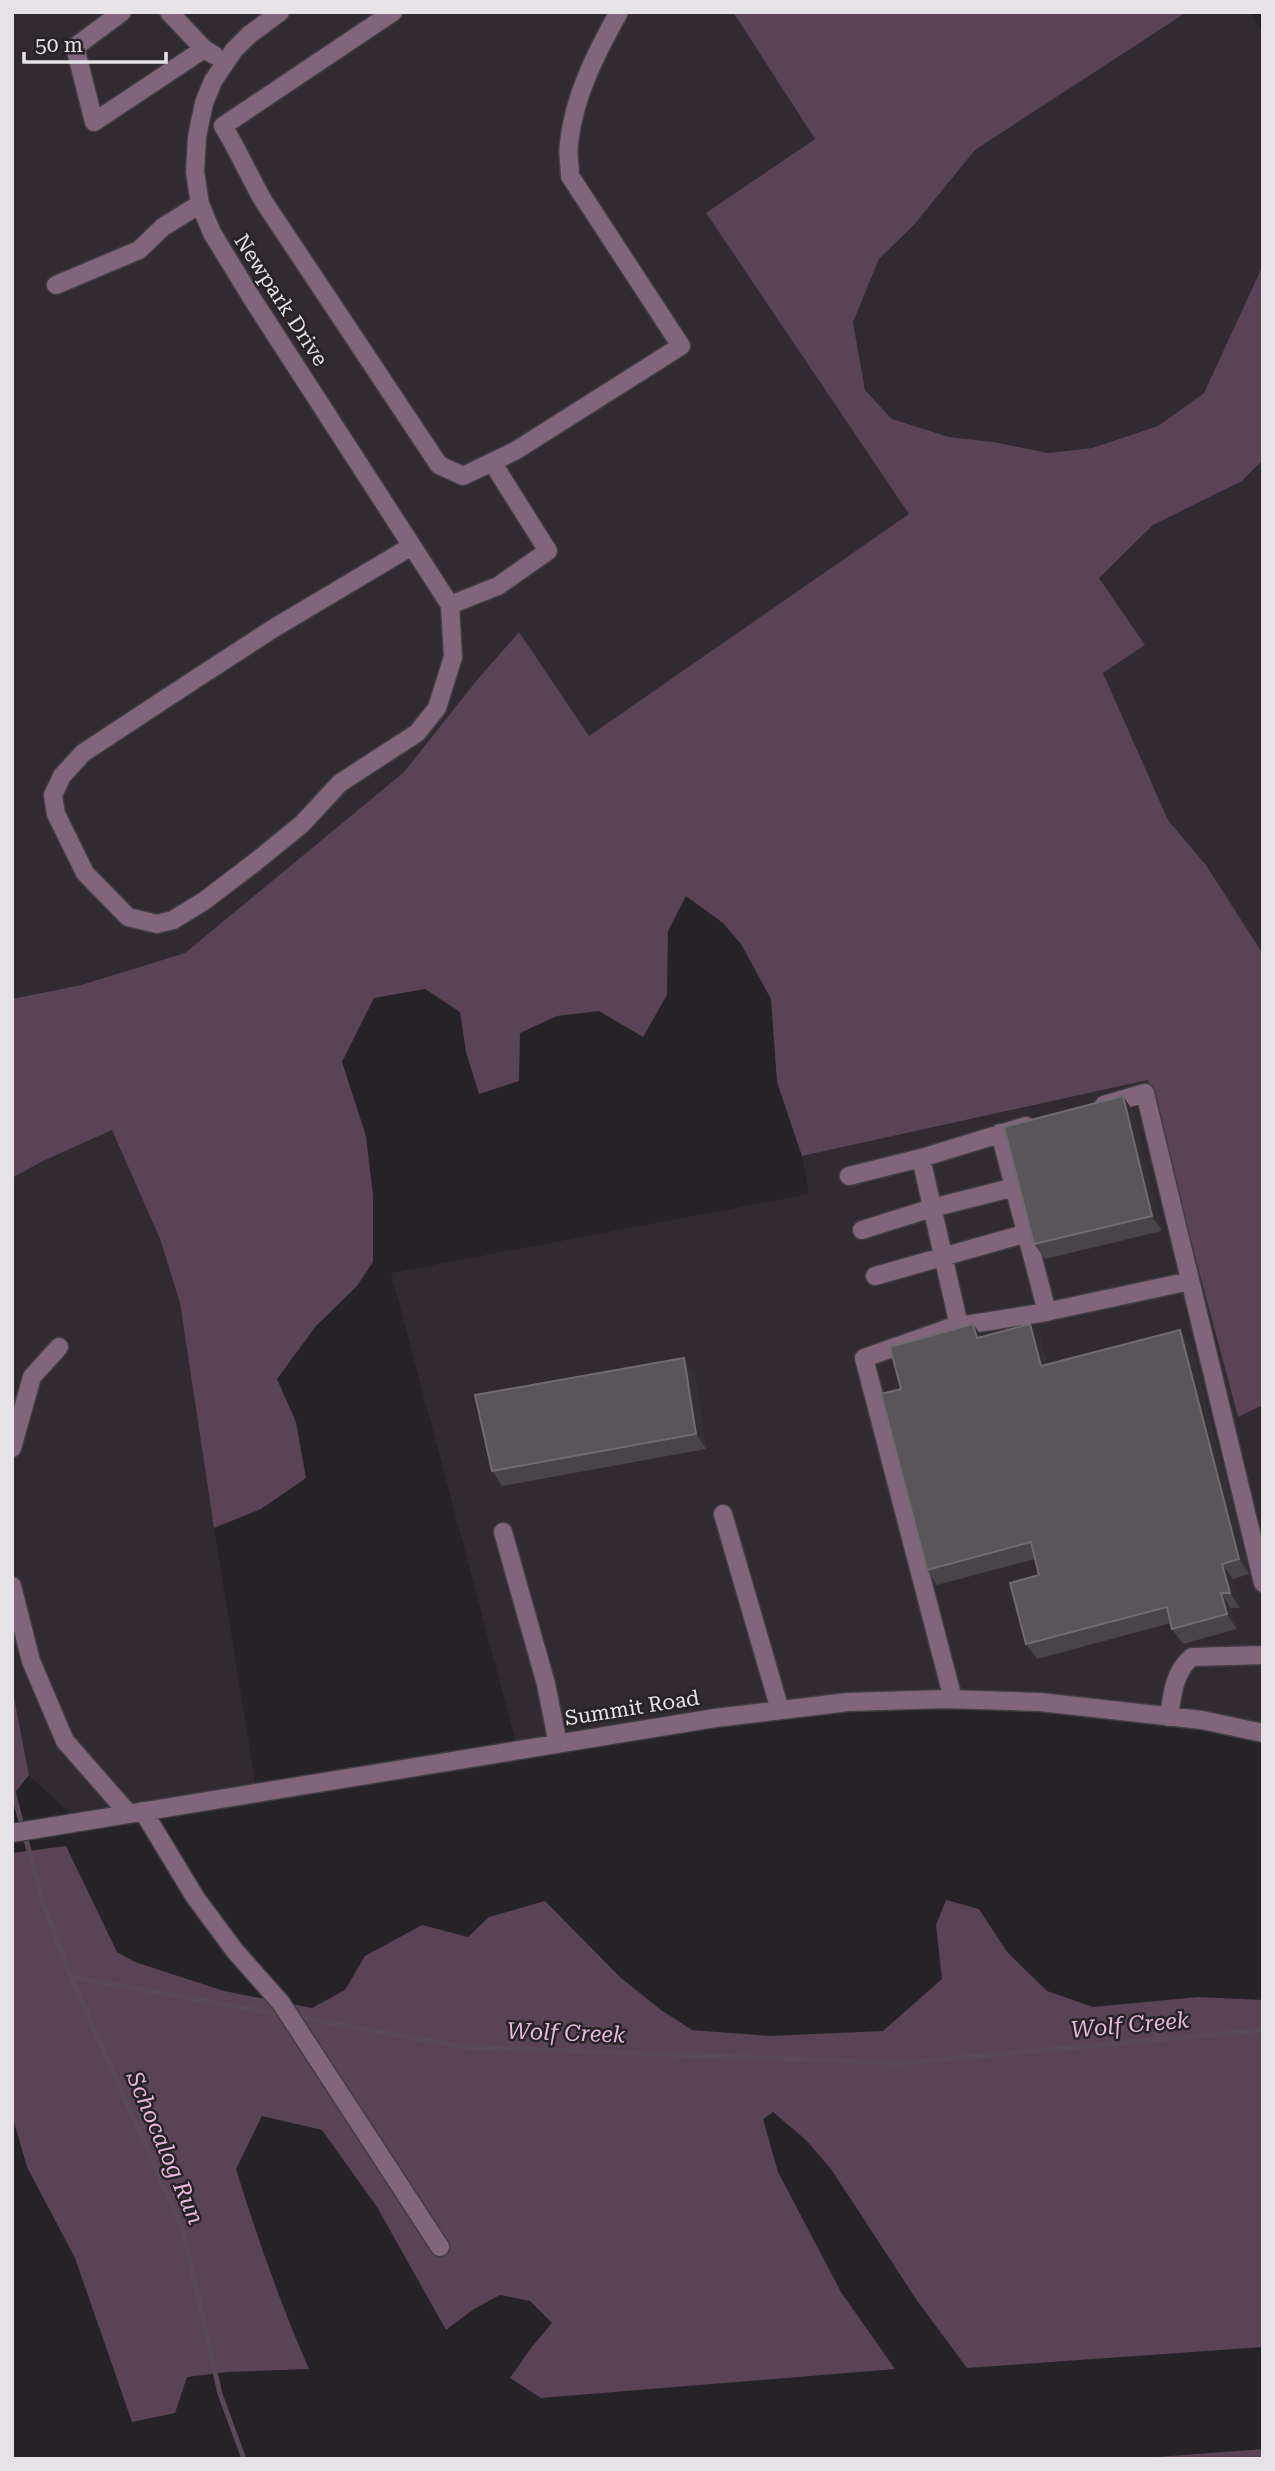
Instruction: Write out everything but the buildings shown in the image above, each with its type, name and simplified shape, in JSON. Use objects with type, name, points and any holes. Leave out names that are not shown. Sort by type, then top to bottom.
[{"type":"street","points":[[122,12],[75,47],[94,122],[204,49]]},
{"type":"street","points":[[169,12],[204,49],[226,61]]},
{"type":"street","name":"Newpark Drive","points":[[280,12],[249,35],[213,81],[202,111],[197,137],[195,172],[200,204],[219,244],[450,605]]},
{"type":"street","points":[[223,125],[393,12]]},
{"type":"street","points":[[202,111],[223,125],[264,202],[439,465],[463,476],[515,451],[681,346],[570,176],[568,145],[576,102],[600,46],[619,12]]},
{"type":"street","points":[[55,285],[139,250],[163,227],[200,204]]},
{"type":"street","points":[[412,546],[274,628],[83,753],[62,776],[53,795],[56,814],[85,873],[128,917],[157,924],[173,920],[204,901],[302,824],[340,783],[417,733],[437,708],[453,657],[450,605],[498,586],[548,551],[492,462]]},
{"type":"street","points":[[1093,1108],[1145,1093],[1263,1583]]},
{"type":"street","points":[[849,1176],[921,1158],[1040,1122]]},
{"type":"street","points":[[1000,1133],[1047,1312]]},
{"type":"street","points":[[921,1158],[959,1326]]},
{"type":"street","points":[[862,1230],[932,1208],[1015,1187]]},
{"type":"street","points":[[875,1276],[1027,1233]]},
{"type":"street","points":[[953,1699],[864,1358],[959,1326],[1047,1312],[1190,1281]]},
{"type":"street","points":[[12,1448],[32,1377],[60,1348]]},
{"type":"street","points":[[723,1514],[780,1710]]},
{"type":"street","points":[[503,1532],[546,1684],[558,1744]]},
{"type":"street","points":[[12,1586],[31,1661],[65,1741],[136,1812],[235,1951],[281,2003],[440,2247]]},
{"type":"street","points":[[1169,1717],[1173,1688],[1184,1663],[1192,1657],[1263,1655]]},
{"type":"street","name":"Summit Road","points":[[12,1833],[715,1718],[848,1702],[953,1699],[1040,1702],[1202,1720],[1263,1733]]},
{"type":"shaded area","points":[[12,12],[733,12],[815,139],[706,213],[910,514],[588,737],[519,632],[404,772],[185,953],[81,985],[12,999]]},
{"type":"shaded area","points":[[733,12],[1187,12],[975,150],[914,225],[879,259],[853,322],[865,390],[892,419],[949,437],[994,442],[1048,453],[1092,448],[1158,426],[1204,393],[1263,265],[1263,460],[1242,481],[1153,525],[1099,578],[1145,645],[1103,673],[1168,820],[1206,865],[1263,954],[1263,1405],[1238,1417],[1148,1080],[802,1156],[777,1082],[771,999],[741,944],[723,923],[686,896],[668,931],[667,995],[643,1037],[599,1011],[557,1016],[520,1033],[519,1081],[479,1094],[466,1052],[460,1012],[425,989],[374,998],[342,1062],[366,1136],[373,1195],[373,1262],[357,1286],[316,1326],[277,1379],[296,1422],[306,1478],[261,1509],[214,1528],[180,1303],[160,1239],[112,1130],[12,1178],[12,999],[81,985],[185,953],[404,772],[519,632],[589,736],[909,514],[706,213],[815,139]]},
{"type":"shaded area","points":[[1187,12],[1250,12],[1263,33],[1263,265],[1204,393],[1158,426],[1092,448],[1048,453],[994,442],[949,437],[892,419],[865,390],[853,321],[879,259],[914,225],[975,150]]},
{"type":"shaded area","points":[[1263,460],[1263,954],[1206,865],[1168,820],[1139,756],[1103,673],[1098,578],[1153,525],[1242,481]]},
{"type":"shaded area","points":[[1148,1080],[1238,1417],[1263,1405],[1263,1733],[946,1699],[518,1750],[391,1273],[809,1194],[802,1156]]},
{"type":"shaded area","points":[[112,1129],[160,1239],[180,1303],[257,1793],[79,1822],[29,1775],[12,1687],[12,1178]]},
{"type":"shaded area","points":[[12,1687],[29,1775],[12,1796]]},
{"type":"shaded area","points":[[66,1846],[117,1952],[135,1962],[224,1991],[312,2008],[345,1990],[365,1956],[422,1925],[468,1937],[489,1917],[545,1901],[621,1978],[661,2010],[692,2030],[769,2036],[883,2031],[942,1979],[936,1925],[946,1900],[979,1909],[1007,1952],[1047,1991],[1093,2007],[1198,1997],[1263,2000],[1263,2347],[967,2368],[918,2302],[831,2169],[806,2140],[773,2112],[763,2119],[778,2172],[841,2292],[895,2369],[541,2398],[510,2378],[552,2323],[530,2301],[500,2295],[474,2309],[446,2330],[377,2207],[322,2130],[262,2116],[236,2169],[270,2270],[309,2369],[228,2372],[187,2377],[175,2413],[132,2422],[75,2258],[27,2167],[12,2115],[12,1853]]},
{"type":"shaded area","points":[[1263,2449],[1263,2459],[1130,2459]]},
{"type":"waterway","name":"Wolf Creek","points":[[12,1788],[43,1903],[71,1977],[284,2015]]},
{"type":"waterway","name":"Schocalog Run","points":[[71,1977],[183,2230],[220,2394],[244,2459]]},
{"type":"waterway","name":"Wolf Creek","points":[[297,2017],[465,2047],[902,2063],[1263,2030]]}]
